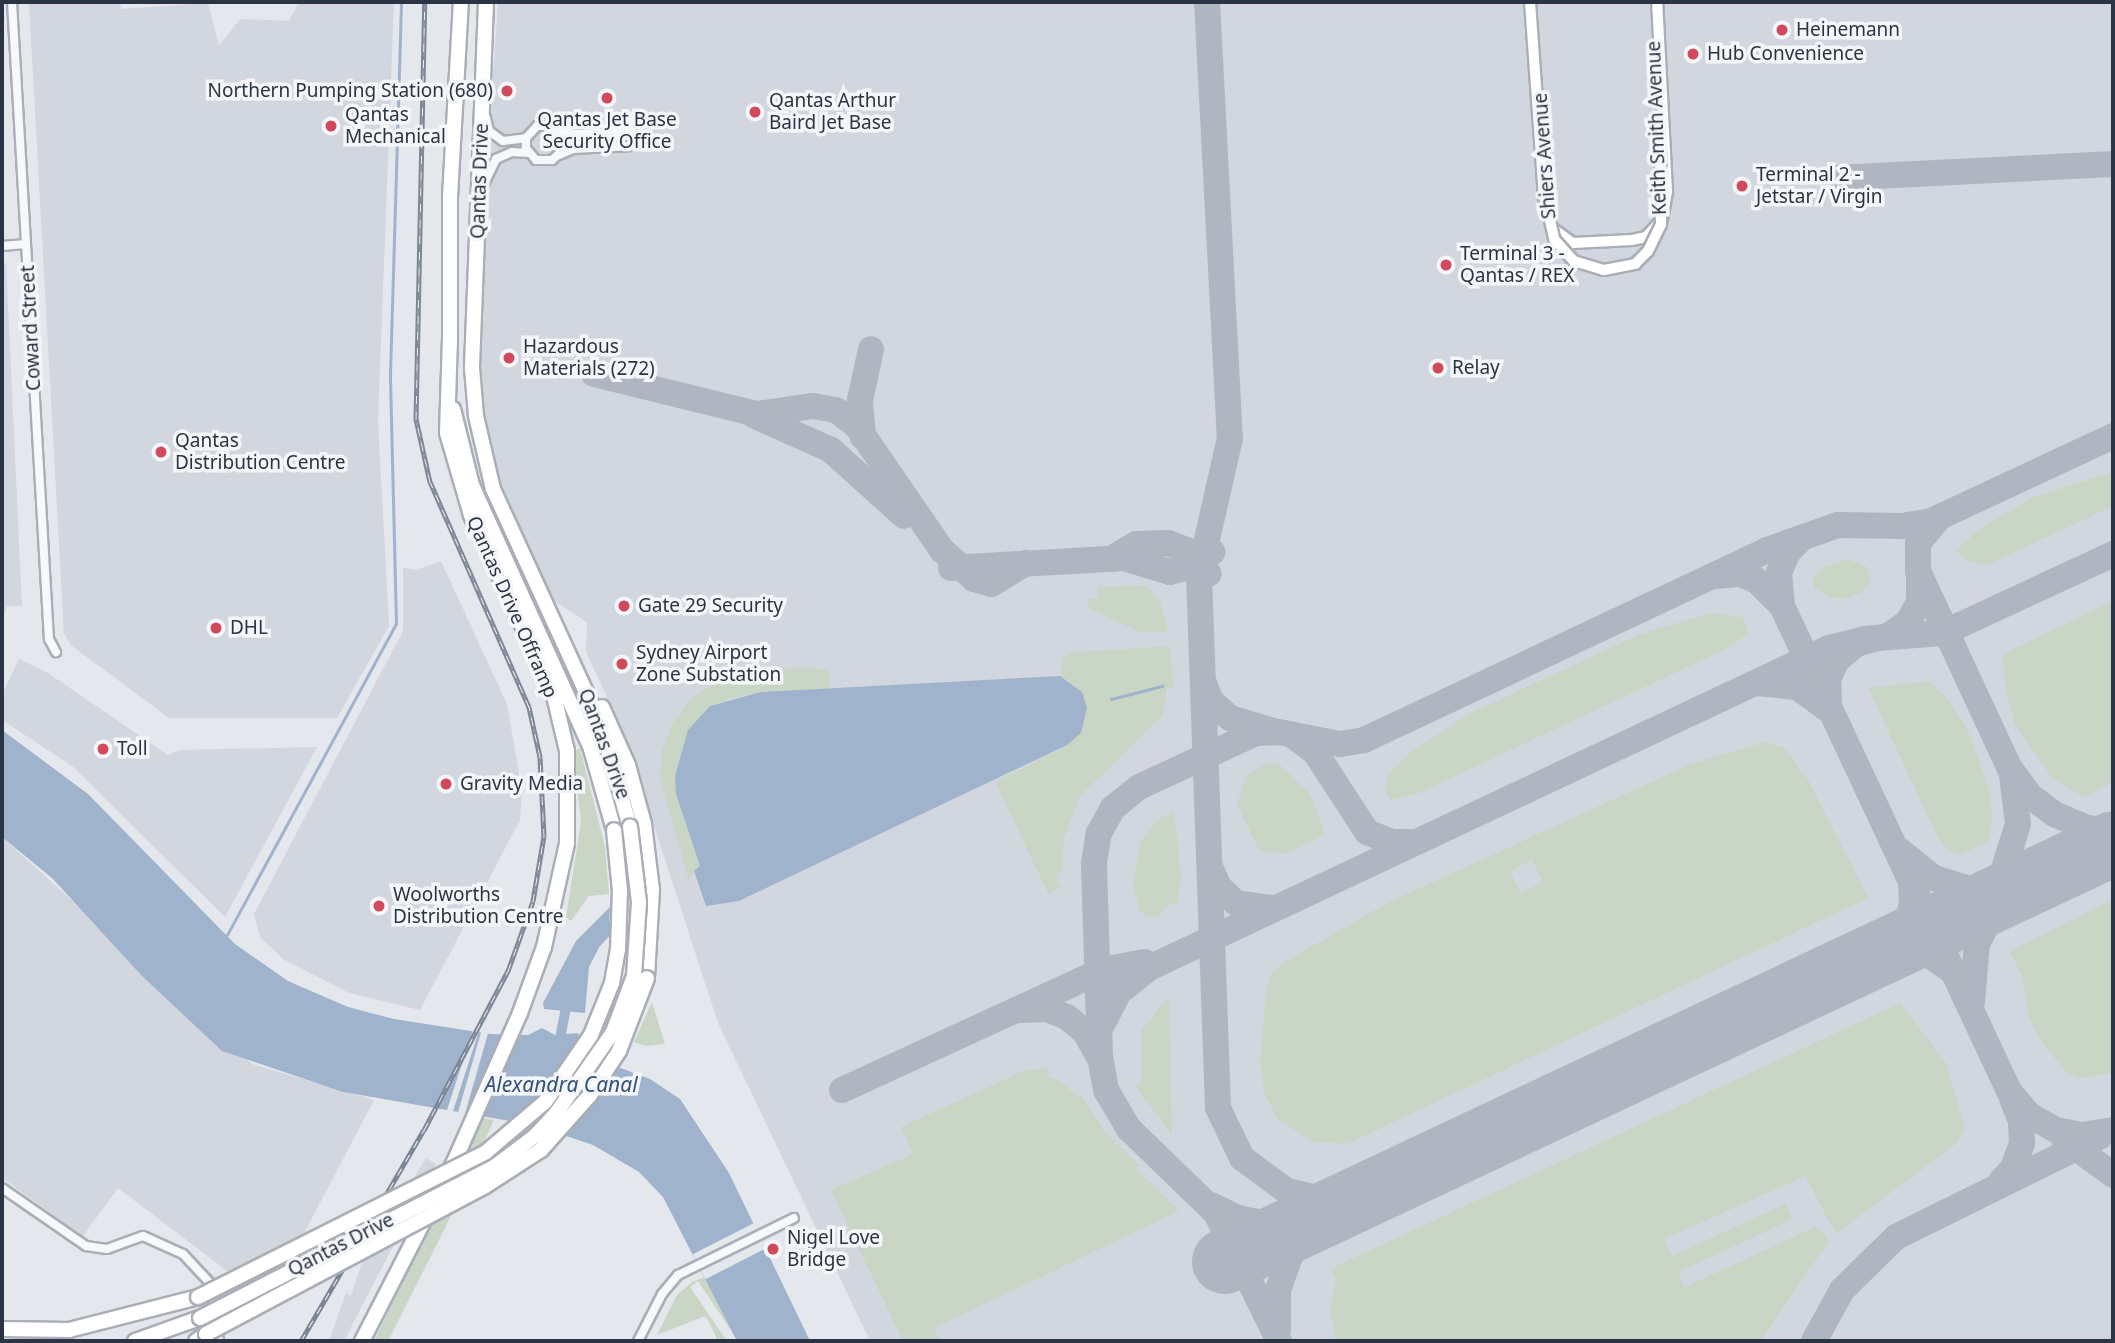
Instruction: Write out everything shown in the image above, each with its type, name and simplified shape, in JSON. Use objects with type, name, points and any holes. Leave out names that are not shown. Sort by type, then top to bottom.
[{"type":"highway","name":"Qantas Drive","points":[[198,1297],[486,1152],[545,1102],[591,1035],[611,983],[618,950],[620,891],[614,830],[591,749],[472,485],[453,409],[450,335],[451,186],[461,2]]},
{"type":"highway","name":"Qantas Drive","points":[[200,1318],[494,1167],[535,1136],[557,1112],[613,1032],[631,986],[639,902],[637,825],[601,727],[493,489],[476,416],[472,368],[486,2]]},
{"type":"highway","name":"Qantas Drive Offramp","points":[[362,1341],[454,1162],[469,1121],[520,1013],[559,892],[570,799],[567,751],[538,654],[471,515],[457,473],[446,422],[450,335]]},
{"type":"highway","points":[[207,1339],[484,1187],[555,1137],[619,1051],[642,999],[653,915],[637,825]]},
{"type":"highway","points":[[2,1329],[69,1330],[198,1297]]},
{"type":"highway","points":[[60,1341],[142,1320],[198,1297]]},
{"type":"highway","points":[[135,1341],[200,1318]]},
{"type":"highway","points":[[155,1341],[200,1318]]},
{"type":"street","name":"Coward Street","points":[[12,2],[49,639],[56,652]]},
{"type":"street","name":"Shiers Avenue","points":[[1533,2],[1541,197],[1552,229],[1573,243],[1646,237],[1659,225],[1667,202]]},
{"type":"street","name":"Shiers Avenue","points":[[1533,2],[1546,203],[1554,239],[1569,258],[1597,270],[1624,268],[1648,251]]},
{"type":"street","name":"Keith Smith Avenue","points":[[1648,251],[1661,224],[1662,197],[1654,2]]},
{"type":"street","name":"Keith Smith Avenue","points":[[1654,2],[1667,202]]},
{"type":"street","points":[[479,207],[494,160],[512,152],[528,153],[544,162],[573,149],[629,146],[628,132],[570,134],[537,126],[526,138],[496,139],[489,131],[483,97]]},
{"type":"street","points":[[557,130],[562,140],[557,157]]},
{"type":"street","points":[[526,138],[528,153]]},
{"type":"street","points":[[2,246],[26,244]]},
{"type":"street","points":[[2,1188],[86,1246],[107,1248],[143,1236],[183,1255],[210,1283],[207,1339]]},
{"type":"street","points":[[638,1341],[668,1285],[696,1264],[794,1218]]},
{"type":"shaded area","points":[[29,2],[120,2],[121,9],[208,3],[219,46],[240,19],[289,21],[299,2],[394,2],[378,421],[389,626],[337,718],[169,718],[72,646],[64,634]]},
{"type":"shaded area","points":[[498,2],[2113,2],[2113,1341],[870,1341],[718,1023],[625,736],[586,652],[587,622],[549,598],[498,486],[485,434],[479,371],[484,208]]},
{"type":"shaded area","points":[[2,263],[6,263],[22,606],[7,606],[2,620]]},
{"type":"shaded area","points":[[441,561],[507,704],[522,791],[520,820],[420,1010],[349,993],[283,959],[260,937],[254,914],[403,631],[403,568],[417,570]]},
{"type":"shaded area","points":[[19,659],[48,673],[168,755],[180,750],[317,747],[225,917],[72,766],[2,720],[2,695]]},
{"type":"shaded area","points":[[2,837],[252,1064],[374,1100],[268,1302],[118,1188],[83,1236],[2,1178]]},
{"type":"shaded area","points":[[426,1158],[436,1164],[344,1341],[329,1341],[346,1293],[351,1296],[361,1265]]},
{"type":"green space","points":[[2113,472],[2113,506],[1987,565],[1968,561],[1955,550],[1985,525],[2034,497]]},
{"type":"green space","points":[[1848,559],[1867,567],[1871,581],[1863,592],[1847,598],[1830,597],[1814,587],[1814,577],[1824,567]]},
{"type":"green space","points":[[1145,585],[1160,601],[1168,632],[1139,632],[1089,608],[1088,599],[1097,599],[1098,587]]},
{"type":"green space","points":[[2113,601],[2113,782],[2084,797],[2052,778],[2015,724],[2005,687],[2003,654]]},
{"type":"green space","points":[[1710,613],[1743,617],[1748,634],[1726,649],[1419,793],[1392,800],[1385,792],[1387,777],[1405,756],[1469,714],[1638,635]]},
{"type":"green space","points":[[1170,646],[1173,687],[1167,687],[1162,717],[1080,796],[1064,838],[1062,872],[1055,874],[1061,888],[1048,893],[995,782],[1067,745],[1082,692],[1060,676],[1063,657],[1074,652]]},
{"type":"green space","points":[[802,667],[829,670],[830,689],[761,692],[728,699],[710,706],[688,730],[675,776],[684,820],[701,866],[688,878],[660,778],[662,751],[672,724],[692,698],[727,676]]},
{"type":"green space","points":[[1929,681],[1950,702],[1968,731],[1990,792],[1992,817],[1988,842],[1959,855],[1947,850],[1937,836],[1868,688]]},
{"type":"green space","points":[[1765,742],[1784,748],[1809,781],[1868,898],[1347,1144],[1313,1142],[1278,1119],[1265,1095],[1260,1061],[1266,992],[1271,974],[1281,964],[1389,902],[1691,764]],"holes":[[[1532,860],[1543,882],[1521,893],[1510,871]]]},
{"type":"green space","points":[[580,748],[605,847],[609,894],[589,896],[571,921],[566,917],[581,822],[573,752]]},
{"type":"green space","points":[[1267,763],[1280,765],[1310,794],[1324,830],[1324,835],[1286,854],[1259,850],[1237,804],[1246,776]]},
{"type":"green space","points":[[1174,812],[1181,875],[1177,905],[1170,903],[1158,916],[1148,918],[1140,911],[1133,885],[1140,842],[1158,819]]},
{"type":"green space","points":[[2113,899],[2113,1073],[2077,1078],[2064,1070],[2037,1035],[2028,1014],[2022,976],[2010,951]]},
{"type":"green space","points":[[1169,996],[1172,1136],[1135,1085],[1142,1082],[1141,1031]]},
{"type":"green space","points":[[652,1002],[665,1044],[646,1046],[634,1042]]},
{"type":"green space","points":[[1900,1003],[1946,1063],[1965,1129],[1957,1143],[1836,1234],[1805,1176],[1664,1239],[1672,1256],[1785,1204],[1793,1219],[1678,1272],[1685,1287],[1815,1227],[1824,1233],[1829,1241],[1760,1341],[1336,1341],[1330,1308],[1336,1280],[1330,1269]]},
{"type":"green space","points":[[1049,1068],[1048,1077],[1065,1084],[1077,1097],[1081,1095],[1105,1132],[1139,1166],[1136,1169],[1179,1211],[934,1328],[940,1341],[903,1341],[831,1190],[913,1154],[901,1127],[1025,1070]]},
{"type":"green space","points":[[482,1118],[494,1120],[445,1228],[388,1341],[374,1341]]},
{"type":"green space","points":[[707,1276],[738,1341],[698,1281],[690,1287],[727,1341],[718,1341],[707,1318],[703,1317],[657,1335],[677,1295],[692,1282]]},
{"type":"water","points":[[1060,676],[1082,692],[1087,708],[1081,733],[1067,745],[739,901],[706,906],[694,871],[700,866],[676,794],[675,776],[688,730],[710,706],[761,692]]},
{"type":"water","name":"Alexandra Canal","points":[[2,730],[88,794],[235,944],[288,981],[348,1007],[394,1019],[490,1034],[528,1035],[542,1028],[555,1035],[577,1033],[610,1064],[650,1079],[680,1099],[729,1173],[810,1341],[737,1341],[663,1197],[639,1172],[593,1145],[533,1125],[343,1092],[222,1051],[142,976],[52,878],[2,837]]},
{"type":"water","points":[[610,907],[609,928],[589,967],[585,1013],[544,1009],[543,1003],[576,941]]},
{"type":"pier","points":[[474,1027],[480,1029],[449,1122],[444,1120]]},
{"type":"pier","points":[[482,1029],[489,1031],[462,1123],[456,1121]]},
{"type":"pier","name":"Nigel Love Bridge","points":[[756,1222],[769,1247],[705,1279],[693,1254]]},
{"type":"waterway","points":[[227,935],[396,624],[390,374],[401,2]]},
{"type":"waterway","points":[[1111,699],[1162,686]]},
{"type":"waterway","points":[[596,943],[619,918]]},
{"type":"waterway","points":[[559,1043],[567,1003]]},
{"type":"taxiway","points":[[1207,2],[1230,438],[1199,575],[1218,1108],[1242,1158],[1287,1191],[1317,1198],[1344,1198],[1391,1181]]},
{"type":"taxiway","points":[[1836,178],[2113,164]]},
{"type":"taxiway","points":[[863,437],[860,400],[871,349]]},
{"type":"taxiway","points":[[594,374],[757,414],[813,406],[836,410],[856,425],[942,550],[974,579],[991,584],[1026,563]]},
{"type":"taxiway","points":[[755,416],[831,450],[904,516]]},
{"type":"taxiway","points":[[1279,1341],[1216,1213],[1129,1129],[1106,1090],[1100,1057],[1094,863],[1099,833],[1113,808],[1139,787],[1256,733],[1279,732],[1340,744],[1364,740],[1767,550],[1838,525],[1901,526],[1931,521],[2113,436]]},
{"type":"taxiway","points":[[1939,518],[1918,543],[1918,571],[2009,767],[2029,795],[2054,814],[2087,828],[2113,831]]},
{"type":"taxiway","points":[[1802,538],[1788,552],[1779,572],[1782,606],[2009,1091],[2029,1115],[2056,1130],[2082,1135],[2113,1130]]},
{"type":"taxiway","points":[[1111,559],[1136,544],[1168,543],[1189,551],[1209,574]]},
{"type":"taxiway","points":[[951,568],[1124,558],[1170,572],[1190,567],[1212,552]]},
{"type":"taxiway","points":[[1102,1025],[1118,993],[1149,968],[1829,648],[1864,639],[1943,633],[2113,554]]},
{"type":"taxiway","points":[[1716,576],[1740,574],[1756,580],[1782,606]]},
{"type":"taxiway","points":[[1829,704],[1828,679],[1837,660],[1856,644],[1890,635],[1908,622],[1919,602],[1919,577]]},
{"type":"taxiway","points":[[1204,683],[1211,701],[1230,718],[1270,730]]},
{"type":"taxiway","points":[[1757,683],[1797,687],[1829,710]]},
{"type":"taxiway","points":[[1295,737],[1315,752],[1367,832],[1392,842],[1415,842]]},
{"type":"taxiway","points":[[1927,930],[1981,901],[2002,875],[2018,824],[2012,775]]},
{"type":"taxiway","points":[[1899,850],[1934,878],[1971,889],[2007,889],[2047,872]]},
{"type":"taxiway","points":[[1210,867],[1219,887],[1236,903],[1273,908]]},
{"type":"taxiway","points":[[1864,958],[1889,946],[1905,928],[1912,903],[1911,886]]},
{"type":"taxiway","points":[[1972,1002],[1977,944],[1992,915],[2016,890]]},
{"type":"taxiway","points":[[1879,954],[1899,947],[1922,950],[1951,970]]},
{"type":"taxiway","points":[[842,1090],[1103,970],[1144,962]]},
{"type":"taxiway","points":[[1020,1010],[1047,1009],[1067,1017],[1085,1032],[1099,1057]]},
{"type":"taxiway","points":[[2001,1181],[2013,1168],[2022,1143],[2021,1121],[2012,1099]]},
{"type":"taxiway","points":[[1814,1341],[1842,1290],[1896,1237],[2100,1136]]},
{"type":"taxiway","points":[[2064,1139],[2113,1175]]},
{"type":"taxiway","points":[[1278,1329],[1278,1290],[1292,1251],[1314,1223],[1351,1203]]},
{"type":"taxiway","points":[[1211,1205],[1238,1218],[1268,1224],[1295,1223],[1321,1214]]},
{"type":"runway","points":[[1224,1261],[2113,843]]},
{"type":"railway","points":[[301,1341],[424,1130],[508,971],[533,901],[544,836],[540,757],[529,707],[430,482],[416,419],[425,2]]},
{"type":"place","name":"Heinemann","points":[[1782,30]]},
{"type":"place","name":"Hub Convenience","points":[[1693,54]]},
{"type":"place","name":"Northern Pumping Station (680)","points":[[507,91]]},
{"type":"place","name":"Qantas Jet Base Security Office","points":[[607,98]]},
{"type":"place","name":"Qantas Arthur Baird Jet Base","points":[[755,112]]},
{"type":"place","name":"Qantas Mechanical","points":[[331,126]]},
{"type":"place","name":"Terminal 2 - Jetstar / Virgin","points":[[1742,186]]},
{"type":"place","name":"Terminal 3 - Qantas / REX","points":[[1446,265]]},
{"type":"place","name":"Hazardous Materials (272)","points":[[509,358]]},
{"type":"place","name":"Relay","points":[[1438,368]]},
{"type":"place","name":"Qantas Distribution Centre","points":[[161,452]]},
{"type":"place","name":"Gate 29 Security","points":[[624,606]]},
{"type":"place","name":"DHL","points":[[216,628]]},
{"type":"place","name":"Sydney Airport Zone Substation","points":[[622,664]]},
{"type":"place","name":"Toll","points":[[103,749]]},
{"type":"place","name":"Gravity Media","points":[[446,784]]},
{"type":"place","name":"Woolworths Distribution Centre","points":[[379,906]]},
{"type":"place","name":"Nigel Love Bridge","points":[[773,1249]]}]
